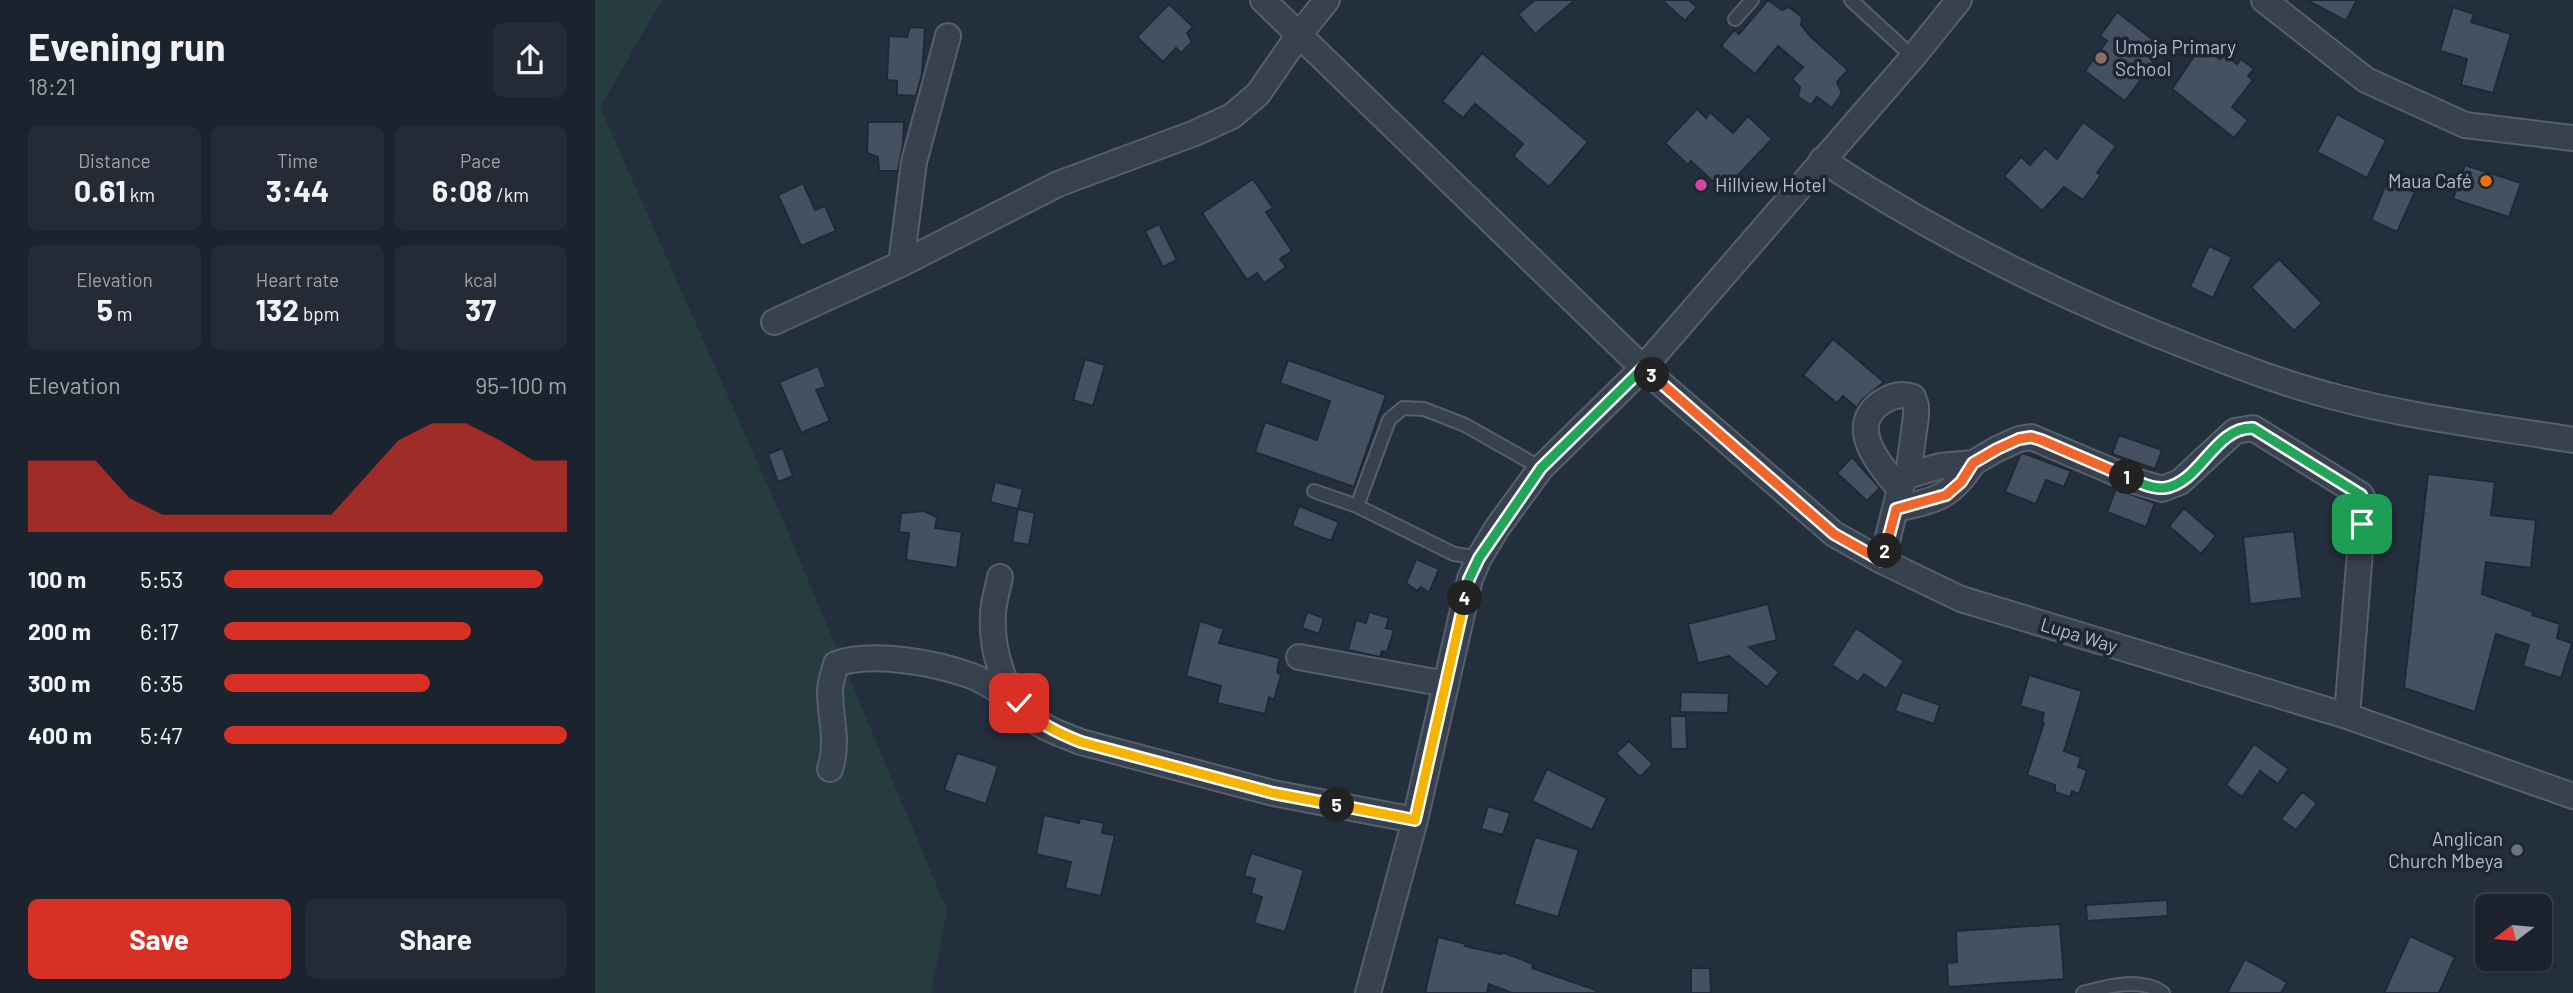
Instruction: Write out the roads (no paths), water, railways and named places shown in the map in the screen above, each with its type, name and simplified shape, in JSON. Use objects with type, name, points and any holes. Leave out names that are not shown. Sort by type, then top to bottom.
[{"type":"street","name":"Lupa Way","points":[[1263,0],[1643,368],[1834,534],[1882,561],[1961,599],[2347,716],[2573,796]]},
{"type":"street","points":[[775,322],[901,264],[1058,184],[1195,133],[1232,116],[1258,94],[1327,0]]},
{"type":"street","points":[[1368,993],[1415,820],[1469,579],[1479,558],[1541,468],[1643,368],[1913,57],[1959,0]]},
{"type":"street","points":[[2264,0],[2365,80],[2465,125],[2573,138]]},
{"type":"street","points":[[901,264],[914,162],[948,36]]},
{"type":"street","points":[[1822,160],[1907,213],[2024,275],[2145,330],[2273,380],[2397,411],[2573,440]]},
{"type":"street","points":[[1882,561],[1901,491],[1940,466],[1973,463],[2019,439],[2031,437],[2135,481],[2162,489],[2181,482],[2235,431],[2253,428],[2361,495],[2364,512],[2347,716]]},
{"type":"street","points":[[1901,491],[1946,495],[1961,482],[1973,463]]},
{"type":"street","points":[[1000,577],[993,614],[996,653],[1001,671],[1019,703],[1032,718],[1051,730],[1081,742],[1273,793],[1415,820]]},
{"type":"street","points":[[1299,657],[1446,684]]},
{"type":"street","points":[[830,769],[835,754],[835,741],[830,689],[836,664],[849,660],[901,660],[943,667],[975,677],[1019,703]]},
{"type":"lane","points":[[1735,19],[1752,0]]},
{"type":"lane","points":[[1850,0],[1913,57]]},
{"type":"lane","points":[[1357,506],[1389,420],[1402,408],[1424,409],[1465,425],[1541,468]]},
{"type":"lane","points":[[1314,492],[1357,506],[1454,554],[1479,558]]},
{"type":"lane","points":[[2083,993],[2119,985],[2147,986],[2163,993]]},
{"type":"place","name":"Umoja Primary School","points":[[2101,58]]},
{"type":"place","name":"Maua Café","points":[[2486,181]]},
{"type":"place","name":"Hillview Hotel","points":[[1701,185]]},
{"type":"place","name":"Anglican Church Mbeya","points":[[2517,850]]}]
